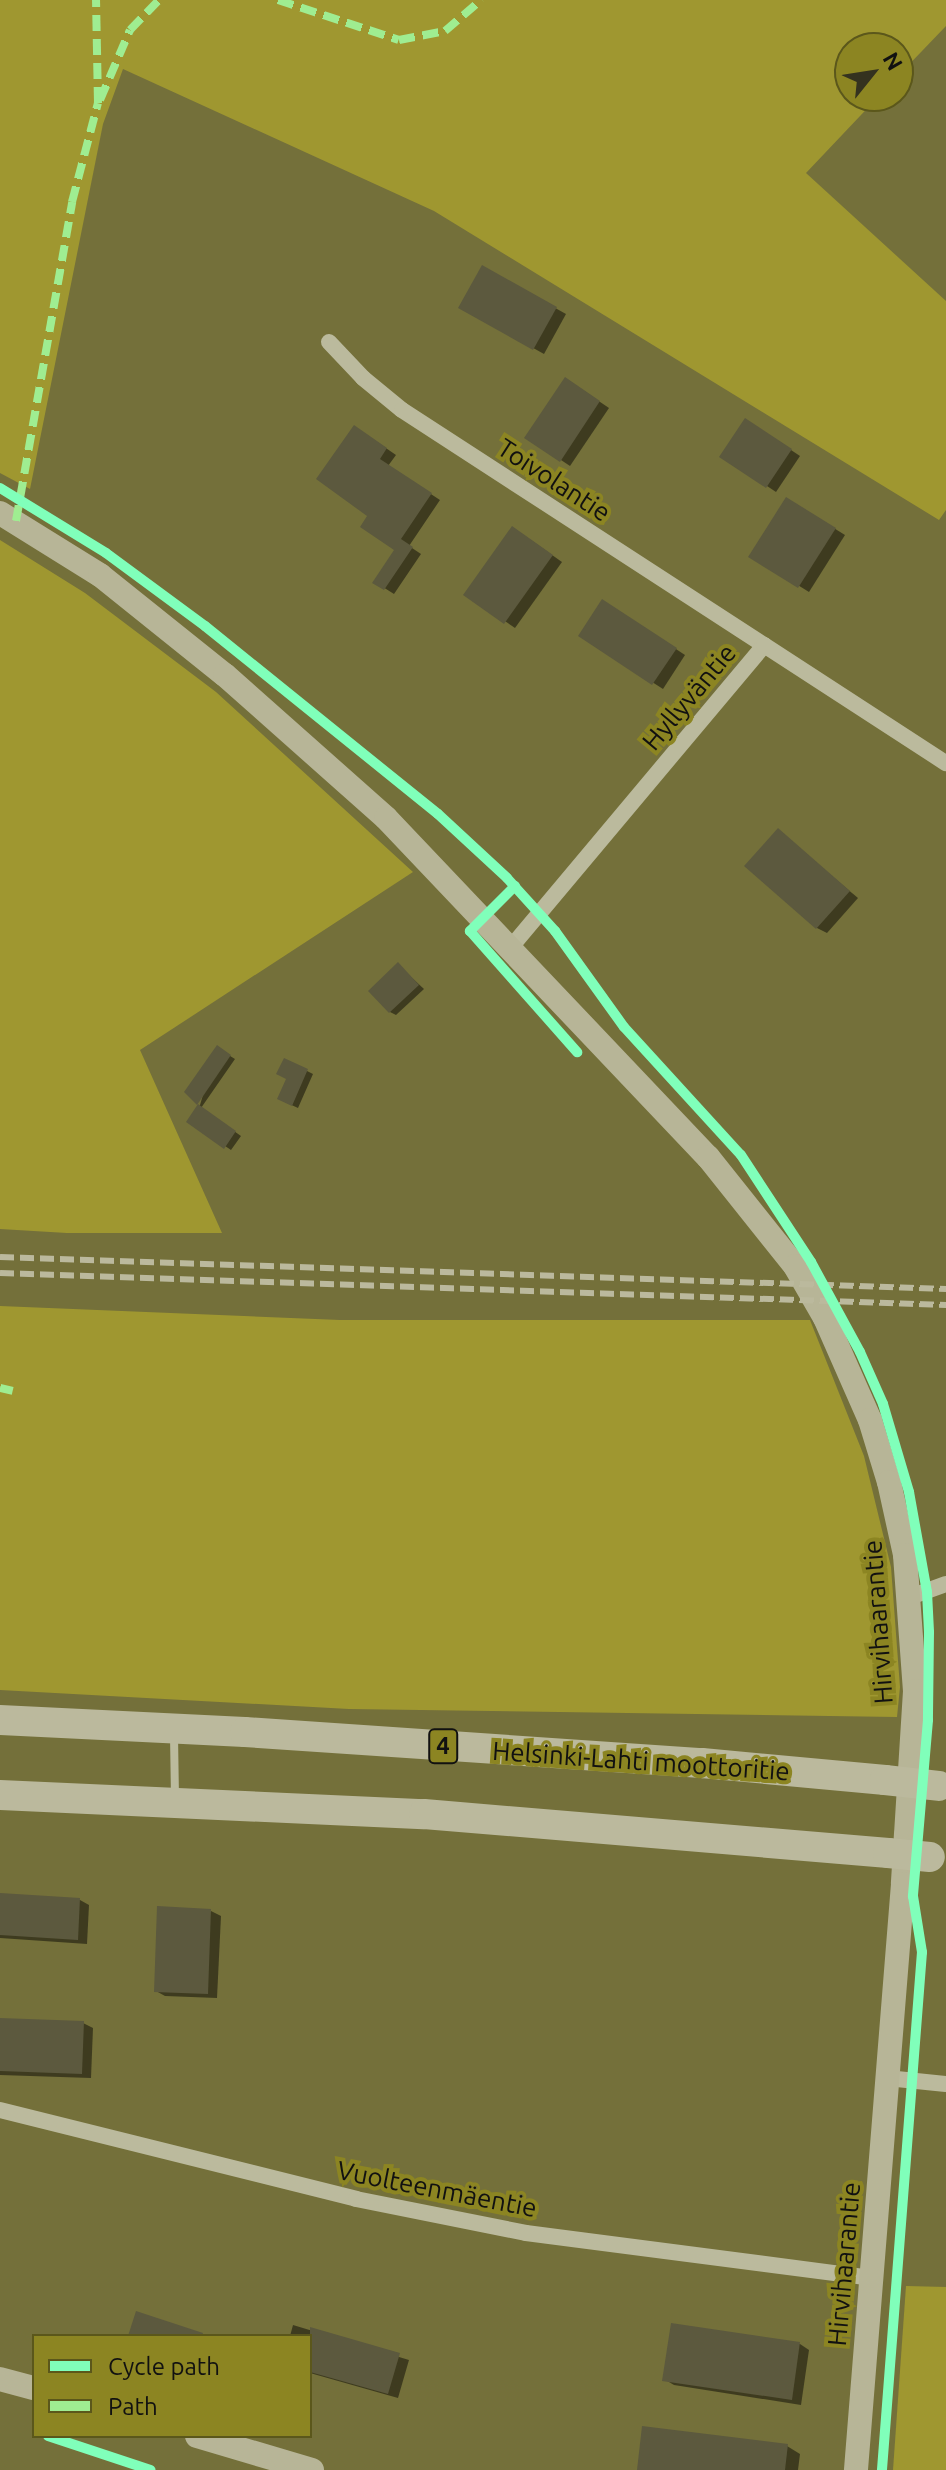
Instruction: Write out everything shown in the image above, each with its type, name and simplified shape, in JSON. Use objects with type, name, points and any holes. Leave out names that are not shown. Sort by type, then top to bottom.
[{"type":"highway","name":"Helsinki-Lahti moottoritie","points":[[0,1720],[174,1728],[702,1763],[942,1786]]},
{"type":"highway","points":[[0,1795],[424,1814],[938,1858]]},
{"type":"street","name":"Toivolantie","points":[[329,342],[363,378],[402,410],[764,645]]},
{"type":"street","name":"Hirvihaarantie","points":[[0,513],[100,575],[225,675],[358,792],[511,947],[708,1157],[795,1266],[825,1318],[870,1420],[905,1555],[915,1691],[856,2470]]},
{"type":"street","name":"Hyllyväntie","points":[[511,947],[764,645],[946,763]]},
{"type":"street","points":[[910,1597],[946,1584]]},
{"type":"street","points":[[887,2078],[946,2084]]},
{"type":"street","name":"Vuolteenmäentie","points":[[0,2110],[356,2199],[526,2233],[871,2278]]},
{"type":"street","points":[[0,2379],[32,2387]]},
{"type":"street","points":[[204,2438],[312,2470]]},
{"type":"lane","points":[[174,1728],[175,1802]]},
{"type":"shaded area","points":[[0,0],[946,0],[946,26],[914,59],[914,32],[834,32],[834,112],[864,112],[806,173],[946,301],[946,510],[939,520],[434,211],[123,69],[103,124],[30,489],[0,473]]},
{"type":"shaded area","points":[[0,540],[85,593],[216,692],[413,872],[140,1050],[222,1233],[67,1233],[0,1229]]},
{"type":"shaded area","points":[[0,1306],[340,1320],[810,1320],[864,1456],[891,1567],[900,1687],[897,1717],[349,1709],[0,1690]]},
{"type":"shaded area","points":[[906,2286],[946,2287],[946,2470],[893,2470]]},
{"type":"building","points":[[482,265],[557,307],[533,350],[458,308]]},
{"type":"building","points":[[565,377],[600,401],[560,462],[524,438]]},
{"type":"building","points":[[745,418],[792,449],[766,488],[719,457]]},
{"type":"building","points":[[354,425],[387,448],[380,459],[432,493],[401,539],[413,547],[384,590],[372,583],[394,550],[360,527],[367,516],[316,479]]},
{"type":"building","points":[[786,497],[836,528],[798,588],[748,557]]},
{"type":"building","points":[[512,526],[553,555],[504,624],[463,595]]},
{"type":"building","points":[[602,599],[677,648],[652,685],[578,636]]},
{"type":"building","points":[[778,828],[850,891],[816,929],[744,866]]},
{"type":"building","points":[[398,962],[419,985],[389,1013],[368,991]]},
{"type":"building","points":[[217,1045],[231,1055],[197,1105],[184,1092]]},
{"type":"building","points":[[284,1058],[308,1069],[292,1106],[277,1099],[286,1079],[276,1074]]},
{"type":"building","points":[[198,1104],[236,1131],[224,1149],[186,1122]]},
{"type":"building","points":[[0,1893],[80,1898],[78,1940],[0,1935]]},
{"type":"building","points":[[157,1906],[211,1909],[208,1994],[154,1992]]},
{"type":"building","points":[[0,2018],[84,2021],[82,2074],[0,2071]]},
{"type":"building","points":[[136,2311],[203,2333],[203,2334],[129,2334]]},
{"type":"building","points":[[671,2323],[800,2342],[792,2400],[662,2381]]},
{"type":"building","points":[[310,2327],[400,2353],[388,2394],[312,2373]]},
{"type":"building","points":[[642,2426],[788,2444],[785,2470],[637,2470]]},
{"type":"railway","points":[[0,1257],[946,1289]]},
{"type":"railway","points":[[0,1273],[946,1305]]},
{"type":"marked path","points":[[16,521],[72,202],[98,103],[96,0]]},
{"type":"marked path","points":[[100,100],[130,30],[159,0]]},
{"type":"marked path","points":[[278,0],[399,40],[445,31],[481,0]]},
{"type":"marked path","points":[[0,1388],[13,1391]]},
{"type":"cycle path","points":[[0,488],[106,553],[205,626],[438,814],[507,878],[555,931],[624,1027],[741,1155],[811,1262],[860,1352],[883,1404],[909,1492],[927,1592],[929,1632],[928,1720],[913,1896],[922,1952],[882,2470]]},
{"type":"cycle path","points":[[515,886],[470,931],[577,1052]]},
{"type":"cycle path","points":[[54,2438],[151,2470]]}]
